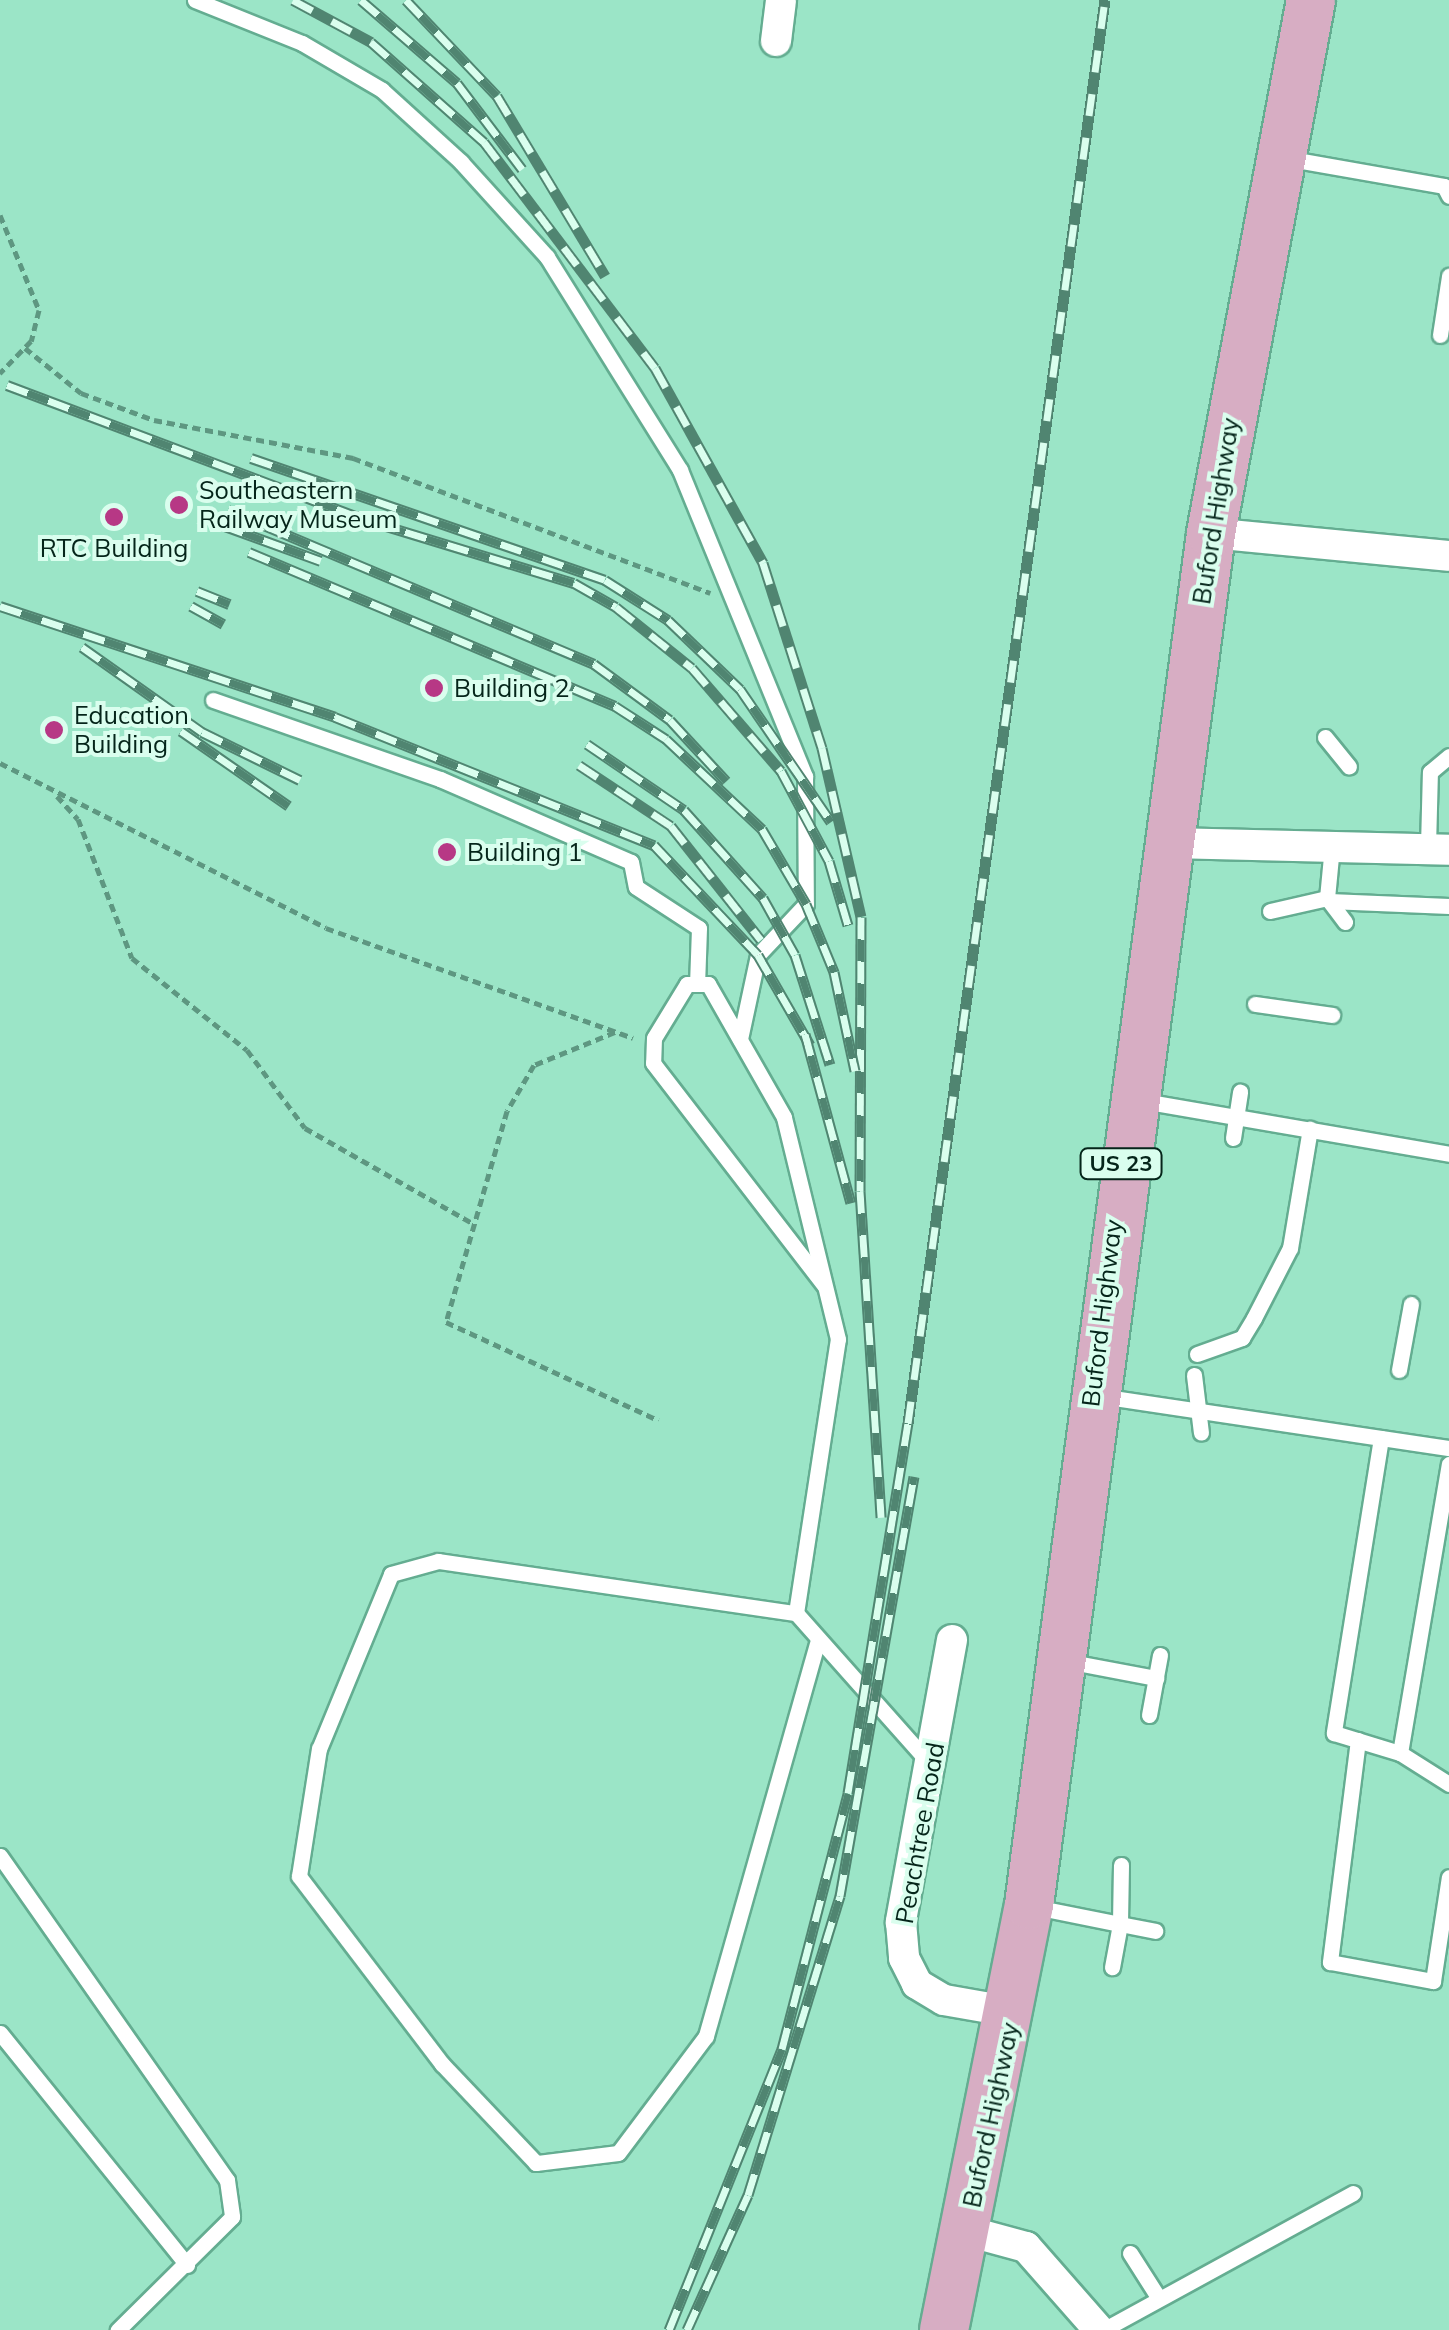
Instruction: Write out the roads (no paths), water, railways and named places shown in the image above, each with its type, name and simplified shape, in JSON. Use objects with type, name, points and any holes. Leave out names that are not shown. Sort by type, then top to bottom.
[{"type":"main road","name":"Buford Highway","points":[[944,2330],[1012,2012],[1029,1905],[1130,1098],[1170,843],[1211,533],[1276,156],[1310,0]]},
{"type":"street","points":[[776,41],[782,0]]},
{"type":"street","points":[[1211,533],[1449,556]]},
{"type":"street","points":[[1170,843],[1439,848]]},
{"type":"street","name":"Peachtree Road","points":[[952,1640],[933,1768],[901,1922],[904,1958],[916,1984],[944,2000],[1012,2012]]},
{"type":"street","points":[[966,2231],[1026,2248],[1101,2330]]},
{"type":"lane","points":[[195,0],[302,43],[382,90],[485,189],[547,257],[627,381],[742,604],[806,776],[810,860],[806,904],[758,954],[740,1040]]},
{"type":"lane","points":[[1276,156],[1444,186],[1449,196]]},
{"type":"lane","points":[[1440,335],[1449,276]]},
{"type":"lane","points":[[213,700],[440,779],[631,862],[636,887],[700,928],[697,984]]},
{"type":"lane","points":[[1325,737],[1349,767]]},
{"type":"lane","points":[[1439,848],[1430,772],[1449,756]]},
{"type":"lane","points":[[1332,844],[1328,899],[1345,922]]},
{"type":"lane","points":[[1270,911],[1328,899],[1449,906]]},
{"type":"lane","points":[[796,1612],[837,1357],[824,1285],[784,1117],[708,984],[687,984],[654,1048],[653,1063],[824,1285]]},
{"type":"lane","points":[[1255,1004],[1332,1014]]},
{"type":"lane","points":[[1233,1138],[1240,1092]]},
{"type":"lane","points":[[1130,1098],[1449,1154]]},
{"type":"lane","points":[[1197,1354],[1242,1338],[1290,1248],[1310,1130]]},
{"type":"lane","points":[[1399,1370],[1411,1304]]},
{"type":"lane","points":[[1194,1375],[1205,1412],[1201,1434]]},
{"type":"lane","points":[[1091,1395],[1449,1448]]},
{"type":"lane","points":[[1381,1438],[1334,1732],[1400,1753],[1449,1784]]},
{"type":"lane","points":[[1400,1753],[1449,1464]]},
{"type":"lane","points":[[818,1640],[706,2036],[618,2153],[536,2163],[442,2064],[299,1876],[319,1749],[391,1574],[438,1561],[796,1612],[933,1768]]},
{"type":"lane","points":[[1149,1715],[1160,1656]]},
{"type":"lane","points":[[1060,1660],[1156,1678]]},
{"type":"lane","points":[[1358,1740],[1330,1962],[1433,1981],[1449,1877]]},
{"type":"lane","points":[[0,1856],[227,2180],[232,2217],[118,2330]]},
{"type":"lane","points":[[1112,1968],[1120,1924],[1121,1865]]},
{"type":"lane","points":[[1029,1905],[1156,1930]]},
{"type":"lane","points":[[0,2032],[188,2264]]},
{"type":"lane","points":[[1101,2330],[1352,2193]]},
{"type":"lane","points":[[1130,2253],[1158,2297]]},
{"type":"railway","points":[[293,0],[371,42],[484,142],[655,368],[763,563],[822,748],[861,917],[860,1191],[881,1517]]},
{"type":"railway","points":[[361,0],[457,83],[522,169]]},
{"type":"railway","points":[[406,0],[497,96],[605,276]]},
{"type":"railway","points":[[669,2330],[782,2049],[848,1793],[908,1423],[1105,0]]},
{"type":"railway","points":[[7,385],[363,519],[574,583],[616,607],[692,668],[781,771],[829,861],[848,925]]},
{"type":"railway","points":[[251,458],[605,580],[668,620],[740,689],[831,822]]},
{"type":"railway","points":[[228,510],[594,664],[670,720],[726,781]]},
{"type":"railway","points":[[222,525],[321,561]]},
{"type":"railway","points":[[249,552],[615,706],[666,739],[762,829],[806,904],[834,972],[855,1071]]},
{"type":"railway","points":[[197,591],[230,604]]},
{"type":"railway","points":[[0,606],[335,717],[654,845],[758,955],[810,1045]]},
{"type":"railway","points":[[191,606],[223,624]]},
{"type":"railway","points":[[82,647],[202,732],[300,780]]},
{"type":"railway","points":[[181,731],[289,806]]},
{"type":"railway","points":[[587,744],[684,810],[763,898],[795,955],[830,1065]]},
{"type":"railway","points":[[579,765],[671,826],[761,940]]},
{"type":"railway","points":[[805,1034],[851,1203]]},
{"type":"railway","points":[[687,2330],[748,2195],[840,1896],[914,1476]]},
{"type":"place","name":"Southeastern Railway Museum","points":[[179,505]]},
{"type":"place","name":"RTC Building","points":[[114,517]]},
{"type":"place","name":"Building 2","points":[[434,688]]},
{"type":"place","name":"Education Building","points":[[54,730]]},
{"type":"place","name":"Building 1","points":[[447,852]]}]
